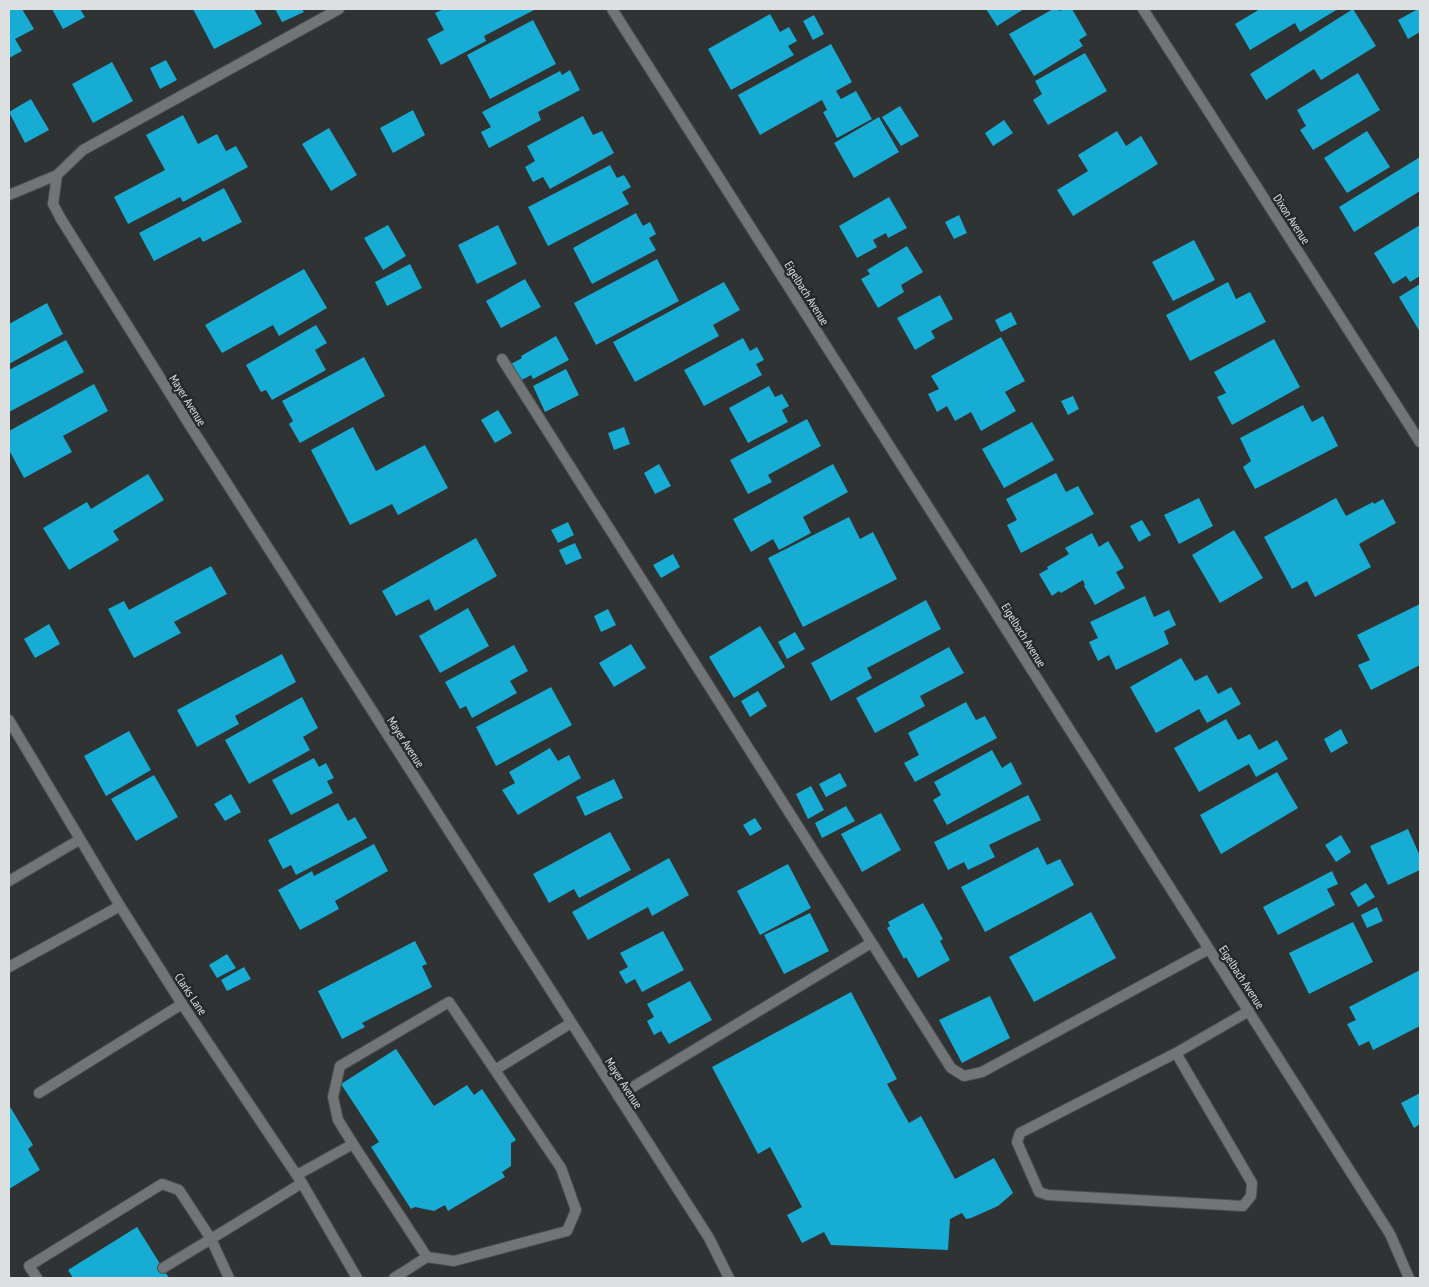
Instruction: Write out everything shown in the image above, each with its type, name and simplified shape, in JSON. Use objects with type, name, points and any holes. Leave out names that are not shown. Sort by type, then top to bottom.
[{"type":"street","points":[[9,195],[57,175],[83,150],[339,9]]},
{"type":"street","name":"Eigelbach Avenue","points":[[612,9],[1390,1234],[1410,1278]]},
{"type":"street","name":"Dixon Avenue","points":[[1142,9],[1420,442]]},
{"type":"street","name":"Mayer Avenue","points":[[57,175],[52,204],[61,219],[188,424],[709,1238],[729,1278]]},
{"type":"street","points":[[502,359],[951,1068],[964,1076],[982,1072],[1209,949]]},
{"type":"street","name":"Clarks Lane","points":[[9,720],[120,906],[182,1004],[300,1179],[358,1278]]},
{"type":"street","points":[[9,881],[79,840]]},
{"type":"street","points":[[9,967],[120,906]]},
{"type":"street","points":[[618,1096],[871,943]]},
{"type":"street","points":[[394,1278],[427,1257],[454,1261],[567,1231],[576,1210],[561,1168],[449,1002],[340,1066],[333,1097],[338,1120],[427,1257]]},
{"type":"street","points":[[39,1093],[182,1004]]},
{"type":"street","points":[[1176,1053],[1252,1182],[1252,1196],[1243,1206],[1048,1195],[1040,1192],[1017,1142],[1020,1133],[1176,1053],[1249,1011]]},
{"type":"street","points":[[495,1070],[571,1023]]},
{"type":"street","points":[[163,1268],[211,1239],[353,1144]]},
{"type":"street","points":[[37,1278],[30,1266],[162,1184],[179,1190],[211,1239],[229,1278]]},
{"type":"building","points":[[9,9],[22,9],[34,29],[15,39],[22,51],[9,58]]},
{"type":"building","points":[[52,9],[80,9],[85,17],[63,29]]},
{"type":"building","points":[[193,9],[254,9],[262,24],[214,49]]},
{"type":"building","points":[[275,9],[302,9],[304,12],[282,22]]},
{"type":"building","points":[[444,9],[536,9],[484,36],[486,41],[441,65],[427,39],[444,30],[435,13]]},
{"type":"building","points":[[986,9],[1024,9],[997,26]]},
{"type":"building","points":[[1053,9],[1058,9],[1059,11],[1072,9],[1087,35],[1079,40],[1083,46],[1034,76],[1009,34]]},
{"type":"building","points":[[1260,9],[1338,9],[1300,32],[1295,23],[1250,50],[1235,24]]},
{"type":"building","points":[[1353,9],[1376,46],[1321,80],[1314,69],[1266,100],[1250,74]]},
{"type":"building","points":[[1420,9],[1420,32],[1408,39],[1398,20]]},
{"type":"building","points":[[770,14],[780,32],[789,27],[797,41],[788,46],[794,55],[731,90],[708,49]]},
{"type":"building","points":[[814,15],[824,34],[813,40],[803,21]]},
{"type":"building","points":[[533,20],[556,64],[490,99],[467,55]]},
{"type":"building","points":[[831,44],[852,82],[836,91],[841,99],[856,91],[872,119],[837,138],[823,112],[827,110],[822,100],[760,135],[738,95]]},
{"type":"building","points":[[1085,53],[1107,91],[1048,125],[1033,100],[1042,94],[1035,81]]},
{"type":"building","points":[[166,60],[177,80],[160,89],[150,68]]},
{"type":"building","points":[[112,62],[133,101],[93,123],[72,84]]},
{"type":"building","points":[[570,70],[580,90],[538,112],[541,120],[489,148],[481,132],[491,127],[482,112],[560,71],[562,75]]},
{"type":"building","points":[[1358,73],[1380,110],[1313,150],[1300,130],[1306,126],[1297,110]]},
{"type":"building","points":[[31,99],[49,130],[25,143],[9,112]]},
{"type":"building","points":[[900,106],[919,136],[901,146],[882,117]]},
{"type":"building","points":[[413,110],[425,135],[393,153],[380,128]]},
{"type":"building","points":[[183,115],[198,144],[217,134],[226,151],[236,146],[248,167],[183,202],[180,197],[128,224],[114,197],[165,170],[146,135]]},
{"type":"building","points":[[583,116],[593,135],[602,131],[614,153],[550,189],[543,177],[533,182],[525,167],[535,161],[527,146]]},
{"type":"building","points":[[879,117],[899,152],[854,178],[834,143]]},
{"type":"building","points":[[1004,120],[1013,133],[993,146],[985,133]]},
{"type":"building","points":[[329,128],[357,175],[331,191],[302,144]]},
{"type":"building","points":[[1117,131],[1126,146],[1141,136],[1158,164],[1073,216],[1057,190],[1088,171],[1078,155]]},
{"type":"building","points":[[1367,131],[1390,167],[1347,193],[1324,158]]},
{"type":"building","points":[[1420,157],[1420,191],[1354,232],[1339,207]]},
{"type":"building","points":[[610,165],[617,178],[624,175],[631,187],[622,192],[629,204],[548,246],[528,207]]},
{"type":"building","points":[[224,188],[242,222],[203,242],[200,237],[154,261],[139,233]]},
{"type":"building","points":[[889,197],[907,228],[888,238],[886,233],[873,240],[877,247],[857,258],[839,226]]},
{"type":"building","points":[[636,213],[643,226],[650,222],[656,234],[649,238],[656,250],[592,284],[573,248]]},
{"type":"building","points":[[959,215],[967,233],[954,239],[945,222]]},
{"type":"building","points":[[388,225],[406,256],[383,270],[364,238]]},
{"type":"building","points":[[498,225],[517,264],[477,284],[458,245]]},
{"type":"building","points":[[1420,225],[1420,276],[1410,282],[1406,276],[1393,284],[1374,253]]},
{"type":"building","points":[[1194,240],[1215,280],[1173,301],[1152,262]]},
{"type":"building","points":[[907,246],[923,272],[901,285],[904,292],[878,308],[861,279],[870,274],[867,270]]},
{"type":"building","points":[[657,259],[679,301],[596,345],[574,303]]},
{"type":"building","points":[[410,264],[422,288],[387,306],[375,282]]},
{"type":"building","points":[[304,269],[327,308],[279,336],[273,325],[222,353],[205,325]]},
{"type":"building","points":[[525,279],[541,307],[501,328],[486,301]]},
{"type":"building","points":[[724,282],[740,310],[713,325],[719,336],[635,382],[613,342]]},
{"type":"building","points":[[1228,282],[1236,299],[1250,292],[1266,322],[1190,361],[1166,315]]},
{"type":"building","points":[[1420,284],[1420,332],[1399,297]]},
{"type":"building","points":[[940,295],[953,319],[931,331],[935,338],[915,350],[897,318]]},
{"type":"building","points":[[47,303],[63,334],[9,364],[9,324]]},
{"type":"building","points":[[1011,312],[1017,324],[1001,332],[995,320]]},
{"type":"building","points":[[316,325],[327,343],[315,350],[326,370],[272,400],[266,390],[261,392],[246,365]]},
{"type":"building","points":[[556,336],[569,360],[533,379],[531,375],[518,382],[509,365]]},
{"type":"building","points":[[1001,337],[1025,381],[1005,392],[1016,411],[981,431],[971,412],[955,421],[947,406],[937,412],[928,394],[939,389],[931,376]]},
{"type":"building","points":[[743,338],[750,351],[757,347],[764,360],[756,364],[762,375],[704,406],[684,370]]},
{"type":"building","points":[[1274,339],[1300,387],[1232,425],[1217,397],[1226,393],[1214,372]]},
{"type":"building","points":[[66,340],[84,372],[9,412],[9,370]]},
{"type":"building","points":[[364,357],[385,396],[300,443],[289,424],[293,421],[282,401]]},
{"type":"building","points":[[566,369],[579,395],[545,412],[533,386]]},
{"type":"building","points":[[94,384],[108,411],[63,436],[72,452],[24,478],[9,450],[9,431]]},
{"type":"building","points":[[769,386],[775,397],[782,394],[789,406],[782,410],[788,422],[748,443],[729,408]]},
{"type":"building","points":[[1073,396],[1079,409],[1068,415],[1061,401]]},
{"type":"building","points":[[1303,405],[1312,422],[1323,416],[1338,446],[1255,489],[1243,467],[1251,461],[1240,438]]},
{"type":"building","points":[[498,410],[512,433],[495,443],[481,420]]},
{"type":"building","points":[[807,419],[821,446],[768,475],[772,482],[748,494],[730,460]]},
{"type":"building","points":[[1032,422],[1054,460],[1004,488],[982,449]]},
{"type":"building","points":[[353,427],[376,471],[425,445],[448,488],[398,515],[392,504],[350,525],[311,450]]},
{"type":"building","points":[[624,427],[630,444],[614,450],[608,433]]},
{"type":"building","points":[[659,464],[671,486],[655,494],[644,473]]},
{"type":"building","points":[[833,464],[848,492],[803,517],[811,533],[779,550],[773,539],[751,552],[733,519]]},
{"type":"building","points":[[1056,473],[1066,492],[1078,486],[1094,514],[1021,553],[1007,525],[1017,520],[1006,499]]},
{"type":"building","points":[[148,474],[164,500],[113,531],[119,540],[69,570],[43,528],[87,502],[91,509]]},
{"type":"building","points":[[1199,498],[1213,526],[1179,544],[1164,515]]},
{"type":"building","points":[[1336,498],[1346,516],[1383,499],[1396,523],[1359,544],[1371,567],[1315,597],[1307,581],[1292,589],[1264,537]]},
{"type":"building","points":[[849,517],[860,539],[873,532],[897,579],[803,627],[768,558]]},
{"type":"building","points":[[1142,520],[1151,535],[1139,542],[1130,526]]},
{"type":"building","points":[[568,522],[574,535],[558,543],[551,530]]},
{"type":"building","points":[[1234,530],[1263,578],[1220,603],[1192,555]]},
{"type":"building","points":[[1092,533],[1099,547],[1108,541],[1124,568],[1116,572],[1125,588],[1095,605],[1084,586],[1083,580],[1052,596],[1039,574],[1069,554],[1065,548]]},
{"type":"building","points":[[476,538],[497,576],[435,611],[429,599],[396,616],[382,591]]},
{"type":"building","points":[[575,543],[582,558],[566,565],[559,550]]},
{"type":"building","points":[[673,554],[680,567],[661,578],[653,565]]},
{"type":"building","points":[[211,566],[227,594],[174,622],[181,633],[134,658],[108,609],[124,601],[129,610]]},
{"type":"building","points":[[1145,596],[1154,617],[1169,610],[1176,625],[1164,631],[1169,644],[1116,670],[1109,655],[1098,661],[1089,642],[1098,638],[1090,622]]},
{"type":"building","points":[[926,600],[941,629],[867,668],[872,678],[831,701],[811,663]]},
{"type":"building","points":[[1420,604],[1420,665],[1371,690],[1358,665],[1370,660],[1357,635]]},
{"type":"building","points":[[468,608],[489,646],[440,673],[419,636]]},
{"type":"building","points":[[608,609],[616,625],[601,632],[594,616]]},
{"type":"building","points":[[49,624],[60,644],[35,658],[24,639]]},
{"type":"building","points":[[760,626],[785,667],[734,698],[709,657]]},
{"type":"building","points":[[795,632],[805,649],[787,659],[778,642]]},
{"type":"building","points":[[631,644],[646,668],[614,687],[599,663]]},
{"type":"building","points":[[514,645],[528,671],[510,681],[517,693],[472,718],[466,706],[460,709],[445,682]]},
{"type":"building","points":[[949,647],[964,673],[920,696],[925,706],[875,733],[856,698]]},
{"type":"building","points":[[282,654],[296,682],[235,716],[239,724],[197,747],[177,710]]},
{"type":"building","points":[[1181,658],[1195,681],[1207,675],[1218,694],[1231,687],[1241,704],[1207,723],[1199,709],[1156,733],[1130,687]]},
{"type":"building","points":[[551,687],[572,725],[496,766],[476,727]]},
{"type":"building","points":[[758,691],[767,706],[750,717],[741,701]]},
{"type":"building","points":[[302,697],[318,728],[303,737],[310,750],[249,784],[225,740]]},
{"type":"building","points":[[966,702],[976,720],[985,716],[997,738],[915,782],[904,763],[919,755],[908,733]]},
{"type":"building","points":[[1226,719],[1238,740],[1250,734],[1259,750],[1277,740],[1288,759],[1256,777],[1249,764],[1199,792],[1174,748]]},
{"type":"building","points":[[1341,729],[1348,743],[1331,753],[1324,739]]},
{"type":"building","points":[[129,731],[151,770],[106,796],[84,756]]},
{"type":"building","points":[[550,748],[558,761],[569,755],[581,778],[518,815],[502,790],[515,783],[509,772]]},
{"type":"building","points":[[992,750],[1002,768],[1011,762],[1022,784],[947,825],[933,800],[941,795],[934,782]]},
{"type":"building","points":[[314,758],[319,767],[326,763],[334,778],[327,781],[333,793],[291,815],[272,780]]},
{"type":"building","points":[[1277,772],[1298,808],[1221,854],[1200,815]]},
{"type":"building","points":[[840,773],[847,786],[826,797],[819,784]]},
{"type":"building","points":[[154,775],[178,817],[136,841],[111,799]]},
{"type":"building","points":[[614,779],[623,798],[585,816],[576,797]]},
{"type":"building","points":[[811,786],[824,810],[808,819],[796,794]]},
{"type":"building","points":[[231,794],[241,812],[225,821],[214,804]]},
{"type":"building","points":[[1028,795],[1041,820],[989,845],[995,857],[968,870],[964,862],[948,870],[934,842]]},
{"type":"building","points":[[338,803],[348,821],[355,817],[367,838],[296,875],[291,865],[283,869],[268,840]]},
{"type":"building","points":[[846,806],[855,821],[822,838],[815,823]]},
{"type":"building","points":[[881,813],[901,850],[862,872],[841,834]]},
{"type":"building","points":[[755,818],[762,829],[750,836],[743,825]]},
{"type":"building","points":[[1408,829],[1420,856],[1420,870],[1388,885],[1370,846]]},
{"type":"building","points":[[610,832],[631,870],[579,898],[574,889],[549,903],[533,874]]},
{"type":"building","points":[[1341,835],[1351,852],[1336,862],[1325,845]]},
{"type":"building","points":[[374,844],[388,871],[335,901],[339,909],[300,930],[278,890],[312,871],[314,876]]},
{"type":"building","points":[[1038,847],[1047,865],[1060,859],[1074,885],[985,932],[961,887]]},
{"type":"building","points":[[669,858],[689,895],[652,916],[648,907],[588,940],[572,912]]},
{"type":"building","points":[[788,864],[811,908],[760,935],[737,891]]},
{"type":"building","points":[[1332,871],[1338,884],[1327,889],[1335,905],[1278,935],[1263,907]]},
{"type":"building","points":[[1366,883],[1375,897],[1358,907],[1350,893]]},
{"type":"building","points":[[923,903],[943,939],[940,941],[950,960],[918,978],[906,957],[904,959],[887,928],[890,926],[888,922]]},
{"type":"building","points":[[1377,907],[1383,921],[1367,928],[1361,915]]},
{"type":"building","points":[[1091,912],[1116,958],[1034,1002],[1009,957]]},
{"type":"building","points":[[810,913],[829,951],[784,974],[764,935]]},
{"type":"building","points":[[1353,922],[1373,962],[1309,994],[1289,953]]},
{"type":"building","points":[[663,931],[684,970],[642,992],[635,979],[626,984],[619,972],[628,967],[620,953]]},
{"type":"building","points":[[415,941],[427,964],[422,966],[432,987],[362,1023],[365,1027],[342,1039],[318,991]]},
{"type":"building","points":[[227,954],[236,968],[217,978],[209,965]]},
{"type":"building","points":[[244,967],[251,979],[227,991],[221,980]]},
{"type":"building","points":[[1420,970],[1420,1026],[1373,1050],[1369,1041],[1359,1046],[1347,1024],[1356,1020],[1349,1007]]},
{"type":"building","points":[[690,981],[712,1020],[669,1044],[661,1031],[654,1035],[647,1021],[654,1017],[647,1004]]},
{"type":"building","points":[[851,992],[897,1079],[887,1084],[909,1123],[921,1116],[955,1179],[994,1158],[1013,1193],[998,1206],[971,1218],[966,1219],[962,1213],[950,1219],[948,1250],[831,1245],[824,1232],[802,1243],[787,1215],[802,1207],[770,1147],[758,1154],[712,1067]]},
{"type":"building","points":[[990,996],[1010,1038],[962,1063],[939,1020]]},
{"type":"building","points":[[396,1049],[434,1106],[467,1085],[474,1095],[482,1089],[516,1140],[511,1143],[511,1166],[502,1172],[505,1177],[448,1211],[445,1205],[434,1211],[415,1207],[411,1209],[371,1147],[379,1142],[341,1084]]},
{"type":"building","points":[[1420,1093],[1420,1124],[1414,1128],[1401,1103]]},
{"type":"building","points":[[9,1105],[33,1145],[28,1149],[40,1170],[9,1189]]},
{"type":"building","points":[[137,1227],[169,1278],[73,1278],[68,1270]]}]
